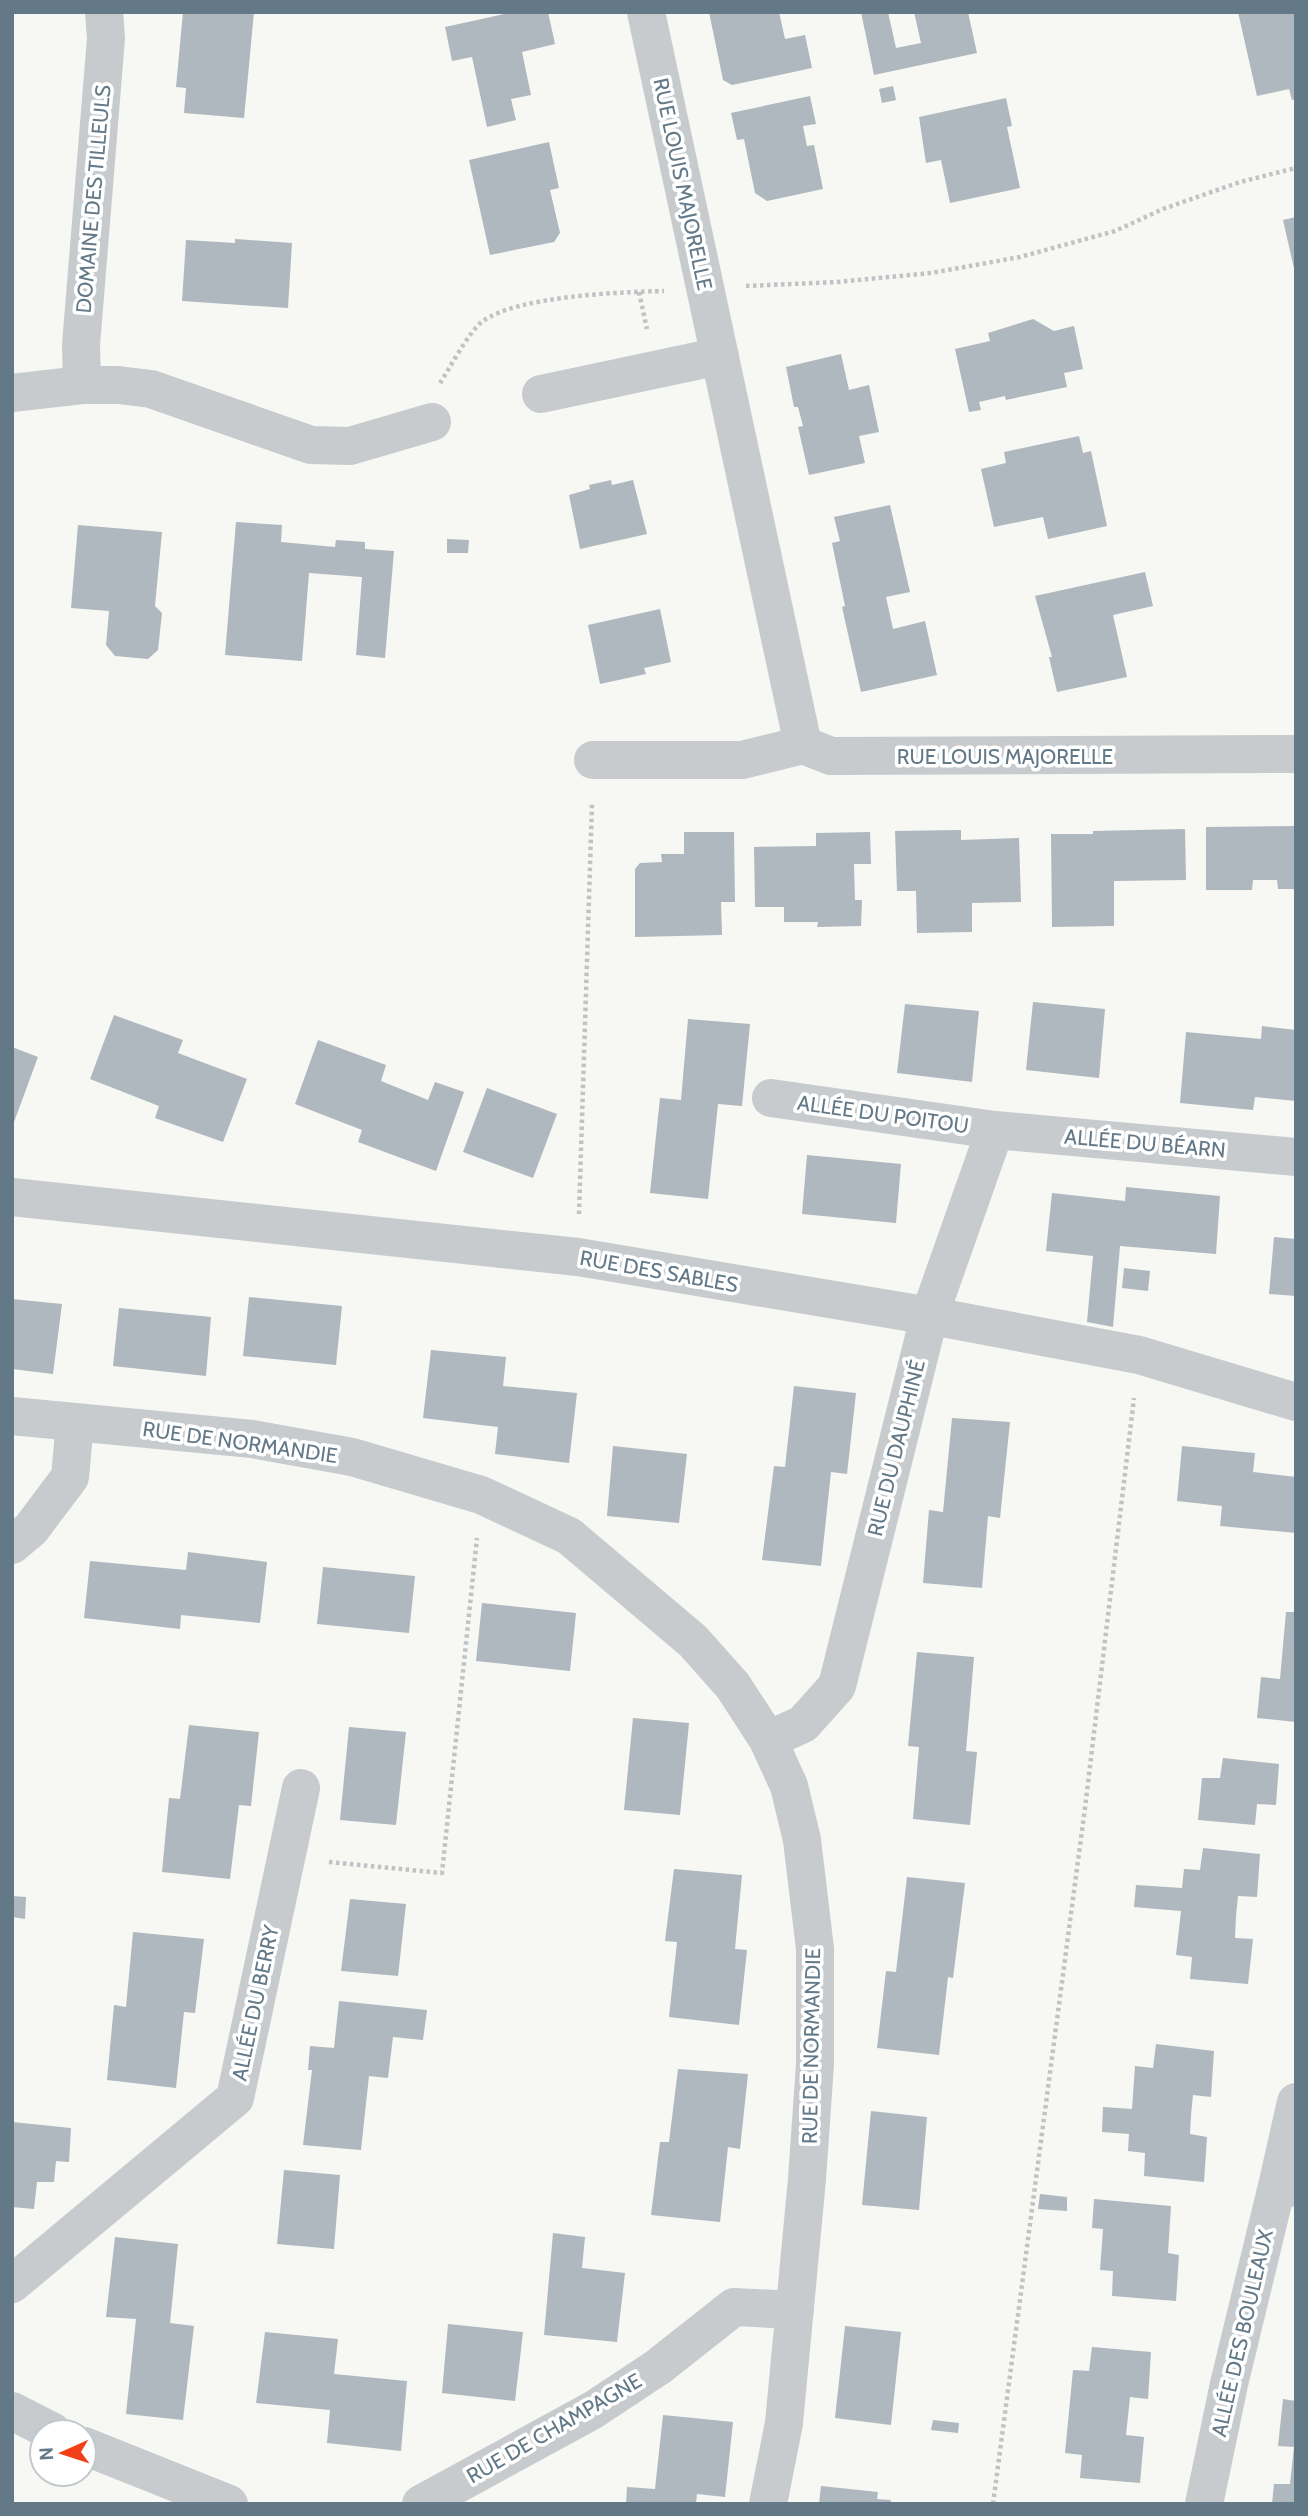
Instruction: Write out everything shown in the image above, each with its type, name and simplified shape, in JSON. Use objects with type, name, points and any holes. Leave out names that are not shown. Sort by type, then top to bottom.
[{"type":"street","name":"DOMAINE DES TILLEULS","points":[[82,386],[81,345],[106,38],[104,12]]},
{"type":"street","name":"RUE LOUIS MAJORELLE","points":[[646,12],[803,745],[831,756],[1296,754]]},
{"type":"street","points":[[541,394],[720,356]]},
{"type":"street","points":[[12,393],[82,386],[118,385],[151,389],[311,444],[349,446],[432,422]]},
{"type":"street","points":[[593,761],[742,760],[803,745]]},
{"type":"street","name":"ALLÉE DU POITOU","points":[[771,1098],[995,1130]]},
{"type":"street","name":"ALLÉE DU BÉARN","points":[[995,1130],[1296,1157]]},
{"type":"street","name":"RUE DU DAUPHINÉ","points":[[768,1740],[803,1724],[837,1686],[929,1317],[995,1130]]},
{"type":"street","name":"RUE DES SABLES","points":[[12,1197],[578,1257],[1139,1355],[1296,1402]]},
{"type":"street","name":"RUE DE NORMANDIE","points":[[12,1416],[252,1439],[352,1457],[481,1495],[569,1536],[693,1641],[733,1686],[768,1740],[789,1786],[802,1840],[815,1949],[815,2064],[795,2310],[784,2423],[768,2504]]},
{"type":"street","points":[[12,1545],[31,1529],[70,1477],[75,1422]]},
{"type":"street","name":"ALLÉE DU BERRY","points":[[12,2284],[235,2098],[301,1788]]},
{"type":"street","name":"ALLÉE DES BOULEAUX","points":[[1204,2504],[1229,2384],[1287,2185],[1296,2102]]},
{"type":"street","name":"RUE DE CHAMPAGNE","points":[[421,2504],[593,2410],[658,2367],[734,2307],[795,2310]]},
{"type":"street","points":[[12,2411],[28,2419]]},
{"type":"street","points":[[98,2452],[229,2504]]},
{"type":"path","points":[[432,422],[439,385],[482,321],[540,300],[837,282],[931,272],[1020,257],[1115,231],[1163,209],[1240,182],[1296,168]]},
{"type":"path","points":[[578,1257],[593,761]]},
{"type":"path","points":[[993,2504],[1084,1808],[1139,1355]]},
{"type":"path","points":[[286,1858],[442,1873],[481,1495]]},
{"type":"building","points":[[183,12],[254,12],[244,118],[184,113],[186,88],[176,87]]},
{"type":"building","points":[[514,12],[548,12],[555,44],[522,52],[531,95],[511,99],[516,120],[487,127],[472,57],[452,61],[445,27]]},
{"type":"building","points":[[709,12],[779,12],[785,39],[805,35],[812,68],[732,85],[723,80]]},
{"type":"building","points":[[861,12],[888,12],[896,48],[921,43],[914,12],[968,12],[977,53],[874,75]]},
{"type":"building","points":[[1238,12],[1296,12],[1296,99],[1292,100],[1289,89],[1257,96]]},
{"type":"building","points":[[893,86],[896,100],[882,103],[879,89]]},
{"type":"building","points":[[810,96],[816,124],[803,126],[807,146],[814,145],[823,189],[767,201],[755,193],[744,139],[737,140],[731,113]]},
{"type":"building","points":[[1006,98],[1012,126],[1007,127],[1020,188],[950,203],[941,160],[926,163],[919,117]]},
{"type":"building","points":[[549,142],[559,188],[550,190],[560,233],[554,242],[490,255],[469,160]]},
{"type":"building","points":[[1296,217],[1296,273],[1295,273],[1283,220]]},
{"type":"building","points":[[235,239],[292,243],[288,308],[182,301],[186,240],[235,243]]},
{"type":"building","points":[[1033,319],[1054,331],[1074,326],[1083,369],[1064,373],[1067,387],[1006,400],[1005,396],[979,402],[981,410],[969,412],[955,349],[990,341],[988,333]]},
{"type":"building","points":[[841,354],[849,390],[869,385],[879,432],[859,436],[865,463],[809,475],[798,427],[803,426],[798,407],[794,407],[786,367]]},
{"type":"building","points":[[1079,436],[1083,453],[1091,451],[1107,526],[1048,539],[1043,517],[994,527],[981,469],[1006,463],[1004,452]]},
{"type":"building","points":[[611,480],[612,485],[633,480],[647,534],[580,549],[569,495],[590,489],[589,485]]},
{"type":"building","points":[[890,505],[910,592],[886,597],[893,629],[925,621],[937,675],[861,692],[842,607],[845,606],[832,543],[840,541],[834,517]]},
{"type":"building","points":[[236,522],[282,525],[281,542],[335,547],[336,540],[365,542],[365,549],[394,551],[385,658],[356,655],[362,577],[309,573],[302,661],[225,655]]},
{"type":"building","points":[[78,525],[162,532],[155,606],[162,613],[158,650],[148,659],[115,656],[106,645],[109,611],[71,608]]},
{"type":"building","points":[[447,539],[469,540],[468,553],[447,553]]},
{"type":"building","points":[[1145,572],[1153,606],[1113,615],[1127,677],[1057,692],[1049,657],[1052,657],[1035,596]]},
{"type":"building","points":[[660,609],[671,662],[644,668],[646,674],[600,684],[588,625]]},
{"type":"building","points":[[1296,826],[1296,889],[1278,889],[1277,880],[1253,880],[1252,890],[1206,890],[1206,827]]},
{"type":"building","points":[[1185,829],[1186,880],[1114,881],[1114,926],[1052,927],[1051,834]]},
{"type":"building","points":[[961,830],[961,840],[1019,838],[1021,902],[972,903],[972,932],[917,933],[916,891],[897,891],[895,831]]},
{"type":"building","points":[[684,832],[734,832],[735,902],[721,902],[722,935],[635,937],[635,869],[640,863],[662,862],[661,854],[684,854]]},
{"type":"building","points":[[870,832],[871,864],[854,864],[855,900],[862,900],[861,926],[817,927],[818,922],[784,922],[784,907],[755,907],[754,847],[816,846],[816,833]]},
{"type":"building","points":[[1033,1002],[1105,1009],[1099,1078],[1026,1070]]},
{"type":"building","points":[[905,1004],[979,1011],[972,1082],[897,1073]]},
{"type":"building","points":[[114,1015],[183,1040],[178,1053],[247,1079],[223,1142],[155,1118],[159,1106],[90,1079]]},
{"type":"building","points":[[688,1019],[750,1024],[742,1106],[718,1104],[708,1199],[650,1193],[660,1098],[681,1100]]},
{"type":"building","points":[[1262,1026],[1296,1030],[1296,1101],[1255,1097],[1253,1110],[1180,1103],[1186,1032],[1261,1039]]},
{"type":"building","points":[[318,1040],[386,1065],[381,1081],[428,1100],[435,1082],[464,1092],[436,1171],[358,1142],[362,1130],[295,1104]]},
{"type":"building","points":[[12,1047],[38,1057],[14,1122],[12,1121]]},
{"type":"building","points":[[487,1088],[557,1114],[533,1178],[463,1152]]},
{"type":"building","points":[[807,1155],[901,1164],[896,1223],[802,1214]]},
{"type":"building","points":[[1126,1187],[1220,1196],[1216,1254],[1120,1246],[1113,1327],[1087,1322],[1093,1256],[1046,1251],[1052,1193],[1125,1201]]},
{"type":"building","points":[[1274,1237],[1296,1239],[1296,1296],[1269,1294]]},
{"type":"building","points":[[1124,1268],[1150,1271],[1148,1291],[1122,1288]]},
{"type":"building","points":[[249,1297],[342,1306],[336,1365],[243,1356]]},
{"type":"building","points":[[12,1299],[62,1304],[53,1374],[12,1369]]},
{"type":"building","points":[[119,1308],[211,1317],[206,1376],[113,1366]]},
{"type":"building","points":[[431,1350],[506,1357],[503,1386],[577,1393],[569,1463],[495,1454],[498,1427],[423,1418]]},
{"type":"building","points":[[794,1386],[856,1393],[847,1474],[831,1472],[821,1566],[762,1560],[774,1466],[785,1467]]},
{"type":"building","points":[[952,1418],[1010,1422],[1000,1518],[988,1516],[982,1588],[923,1583],[929,1510],[943,1512]]},
{"type":"building","points":[[613,1446],[687,1454],[679,1523],[607,1516]]},
{"type":"building","points":[[1182,1446],[1255,1453],[1253,1472],[1296,1477],[1296,1533],[1220,1526],[1222,1506],[1177,1501]]},
{"type":"building","points":[[188,1552],[267,1562],[260,1623],[181,1615],[180,1629],[84,1618],[90,1561],[186,1570]]},
{"type":"building","points":[[323,1567],[415,1576],[409,1633],[317,1624]]},
{"type":"building","points":[[482,1603],[576,1613],[570,1671],[476,1661]]},
{"type":"building","points":[[1286,1612],[1296,1612],[1296,1722],[1257,1718],[1261,1677],[1280,1679]]},
{"type":"building","points":[[917,1652],[974,1657],[966,1751],[977,1752],[970,1825],[913,1819],[919,1747],[908,1746]]},
{"type":"building","points":[[633,1718],[689,1723],[680,1815],[624,1810]]},
{"type":"building","points":[[189,1725],[259,1732],[251,1806],[239,1805],[230,1879],[162,1872],[169,1798],[180,1799]]},
{"type":"building","points":[[349,1727],[406,1732],[396,1825],[340,1820]]},
{"type":"building","points":[[1223,1758],[1279,1764],[1276,1805],[1257,1804],[1255,1825],[1198,1820],[1202,1778],[1220,1778]]},
{"type":"building","points":[[1203,1848],[1260,1854],[1257,1897],[1238,1896],[1236,1916],[1235,1938],[1253,1939],[1248,1984],[1190,1979],[1192,1957],[1176,1955],[1181,1911],[1134,1907],[1136,1885],[1182,1888],[1184,1869],[1200,1870]]},
{"type":"building","points":[[674,1869],[742,1875],[735,1949],[747,1950],[739,2025],[669,2017],[677,1942],[665,1941]]},
{"type":"building","points":[[907,1877],[965,1883],[953,1978],[948,1977],[939,2055],[877,2048],[886,1971],[896,1972]]},
{"type":"building","points":[[12,1896],[26,1897],[25,1919],[12,1917]]},
{"type":"building","points":[[350,1899],[406,1904],[398,1976],[341,1971]]},
{"type":"building","points":[[133,1932],[204,1939],[195,2013],[184,2012],[176,2088],[107,2080],[114,2005],[126,2007]]},
{"type":"building","points":[[339,2001],[427,2010],[423,2040],[393,2037],[388,2078],[369,2076],[361,2150],[303,2145],[312,2070],[308,2070],[310,2046],[334,2048]]},
{"type":"building","points":[[1156,2044],[1214,2051],[1211,2097],[1193,2095],[1191,2115],[1190,2134],[1207,2137],[1204,2182],[1144,2176],[1145,2153],[1128,2151],[1129,2134],[1102,2132],[1103,2107],[1132,2109],[1135,2066],[1153,2068]]},
{"type":"building","points":[[678,2069],[748,2074],[740,2149],[728,2147],[720,2222],[651,2215],[660,2142],[669,2142]]},
{"type":"building","points":[[871,2111],[927,2117],[919,2210],[862,2205]]},
{"type":"building","points":[[12,2122],[71,2128],[69,2162],[56,2161],[54,2182],[37,2182],[34,2209],[12,2207]]},
{"type":"building","points":[[284,2170],[340,2175],[334,2249],[277,2244]]},
{"type":"building","points":[[1040,2194],[1067,2197],[1067,2211],[1038,2209]]},
{"type":"building","points":[[1094,2199],[1171,2206],[1168,2253],[1179,2255],[1176,2301],[1112,2296],[1113,2271],[1100,2270],[1103,2229],[1092,2228]]},
{"type":"building","points":[[553,2233],[585,2237],[582,2268],[625,2273],[617,2342],[544,2335]]},
{"type":"building","points":[[115,2237],[178,2244],[170,2323],[194,2326],[183,2420],[126,2414],[136,2319],[106,2317]]},
{"type":"building","points":[[448,2324],[523,2332],[515,2401],[442,2393]]},
{"type":"building","points":[[845,2326],[901,2332],[891,2425],[835,2418]]},
{"type":"building","points":[[265,2332],[338,2339],[334,2374],[407,2381],[401,2451],[327,2443],[330,2410],[256,2403]]},
{"type":"building","points":[[1092,2347],[1151,2352],[1148,2399],[1130,2397],[1126,2435],[1144,2437],[1140,2483],[1080,2478],[1082,2455],[1065,2453],[1073,2370],[1089,2371]]},
{"type":"building","points":[[1283,2399],[1296,2401],[1296,2504],[1272,2504],[1274,2484],[1290,2484],[1294,2447],[1278,2446]]},
{"type":"building","points":[[663,2415],[733,2422],[725,2497],[697,2494],[696,2504],[626,2504],[627,2487],[655,2489]]},
{"type":"building","points":[[933,2420],[959,2423],[958,2433],[931,2430]]},
{"type":"building","points":[[821,2486],[878,2492],[877,2499],[891,2500],[890,2504],[819,2504]]}]
